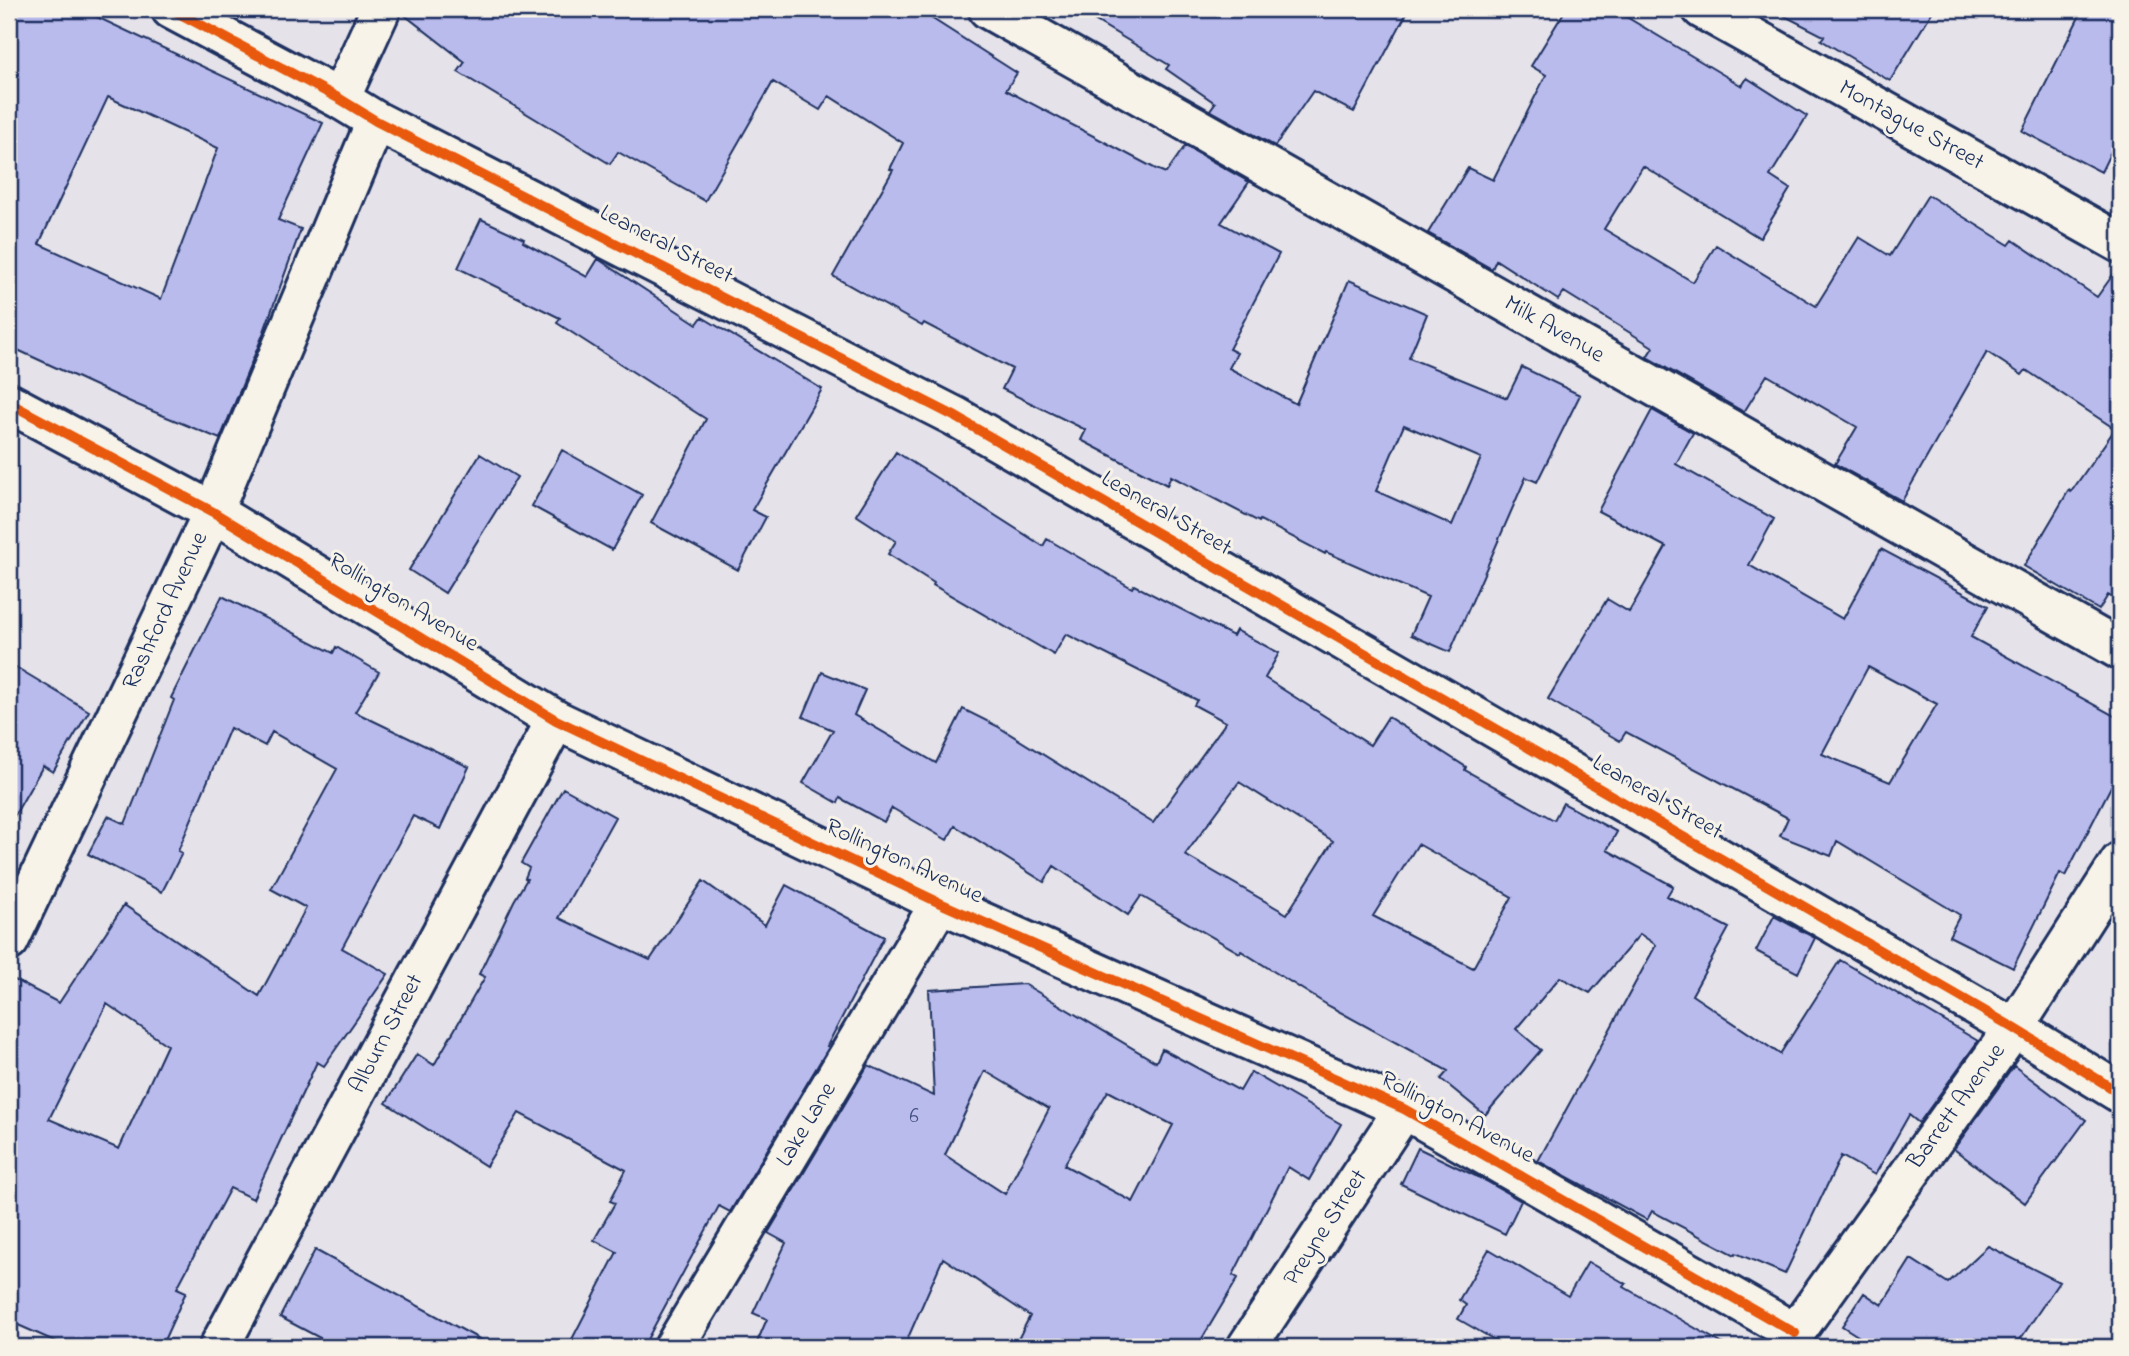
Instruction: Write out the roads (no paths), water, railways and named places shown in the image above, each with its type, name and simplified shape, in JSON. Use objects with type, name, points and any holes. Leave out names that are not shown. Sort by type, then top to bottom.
[{"type":"street","name":"Leaneral Street","points":[[171,9],[376,121],[956,417],[2014,1028],[2120,1093]]},
{"type":"street","points":[[340,99],[381,9]]},
{"type":"street","name":"Milk Avenue","points":[[988,9],[2120,650]]},
{"type":"street","name":"Montague Street","points":[[1702,9],[2120,243]]},
{"type":"street","name":"Rashford Avenue","points":[[9,941],[213,512],[376,121]]},
{"type":"street","name":"Rollington Avenue","points":[[9,403],[213,512],[556,720],[940,903],[1404,1109],[1790,1340]]},
{"type":"street","name":"Alburn Street","points":[[219,1347],[556,720]]},
{"type":"street","name":"Barrett Avenue","points":[[1790,1340],[2014,1028],[2120,862]]},
{"type":"street","name":"Lake Lane","points":[[674,1347],[940,903]]},
{"type":"street","name":"Preyne Street","points":[[1247,1347],[1404,1109]]}]
